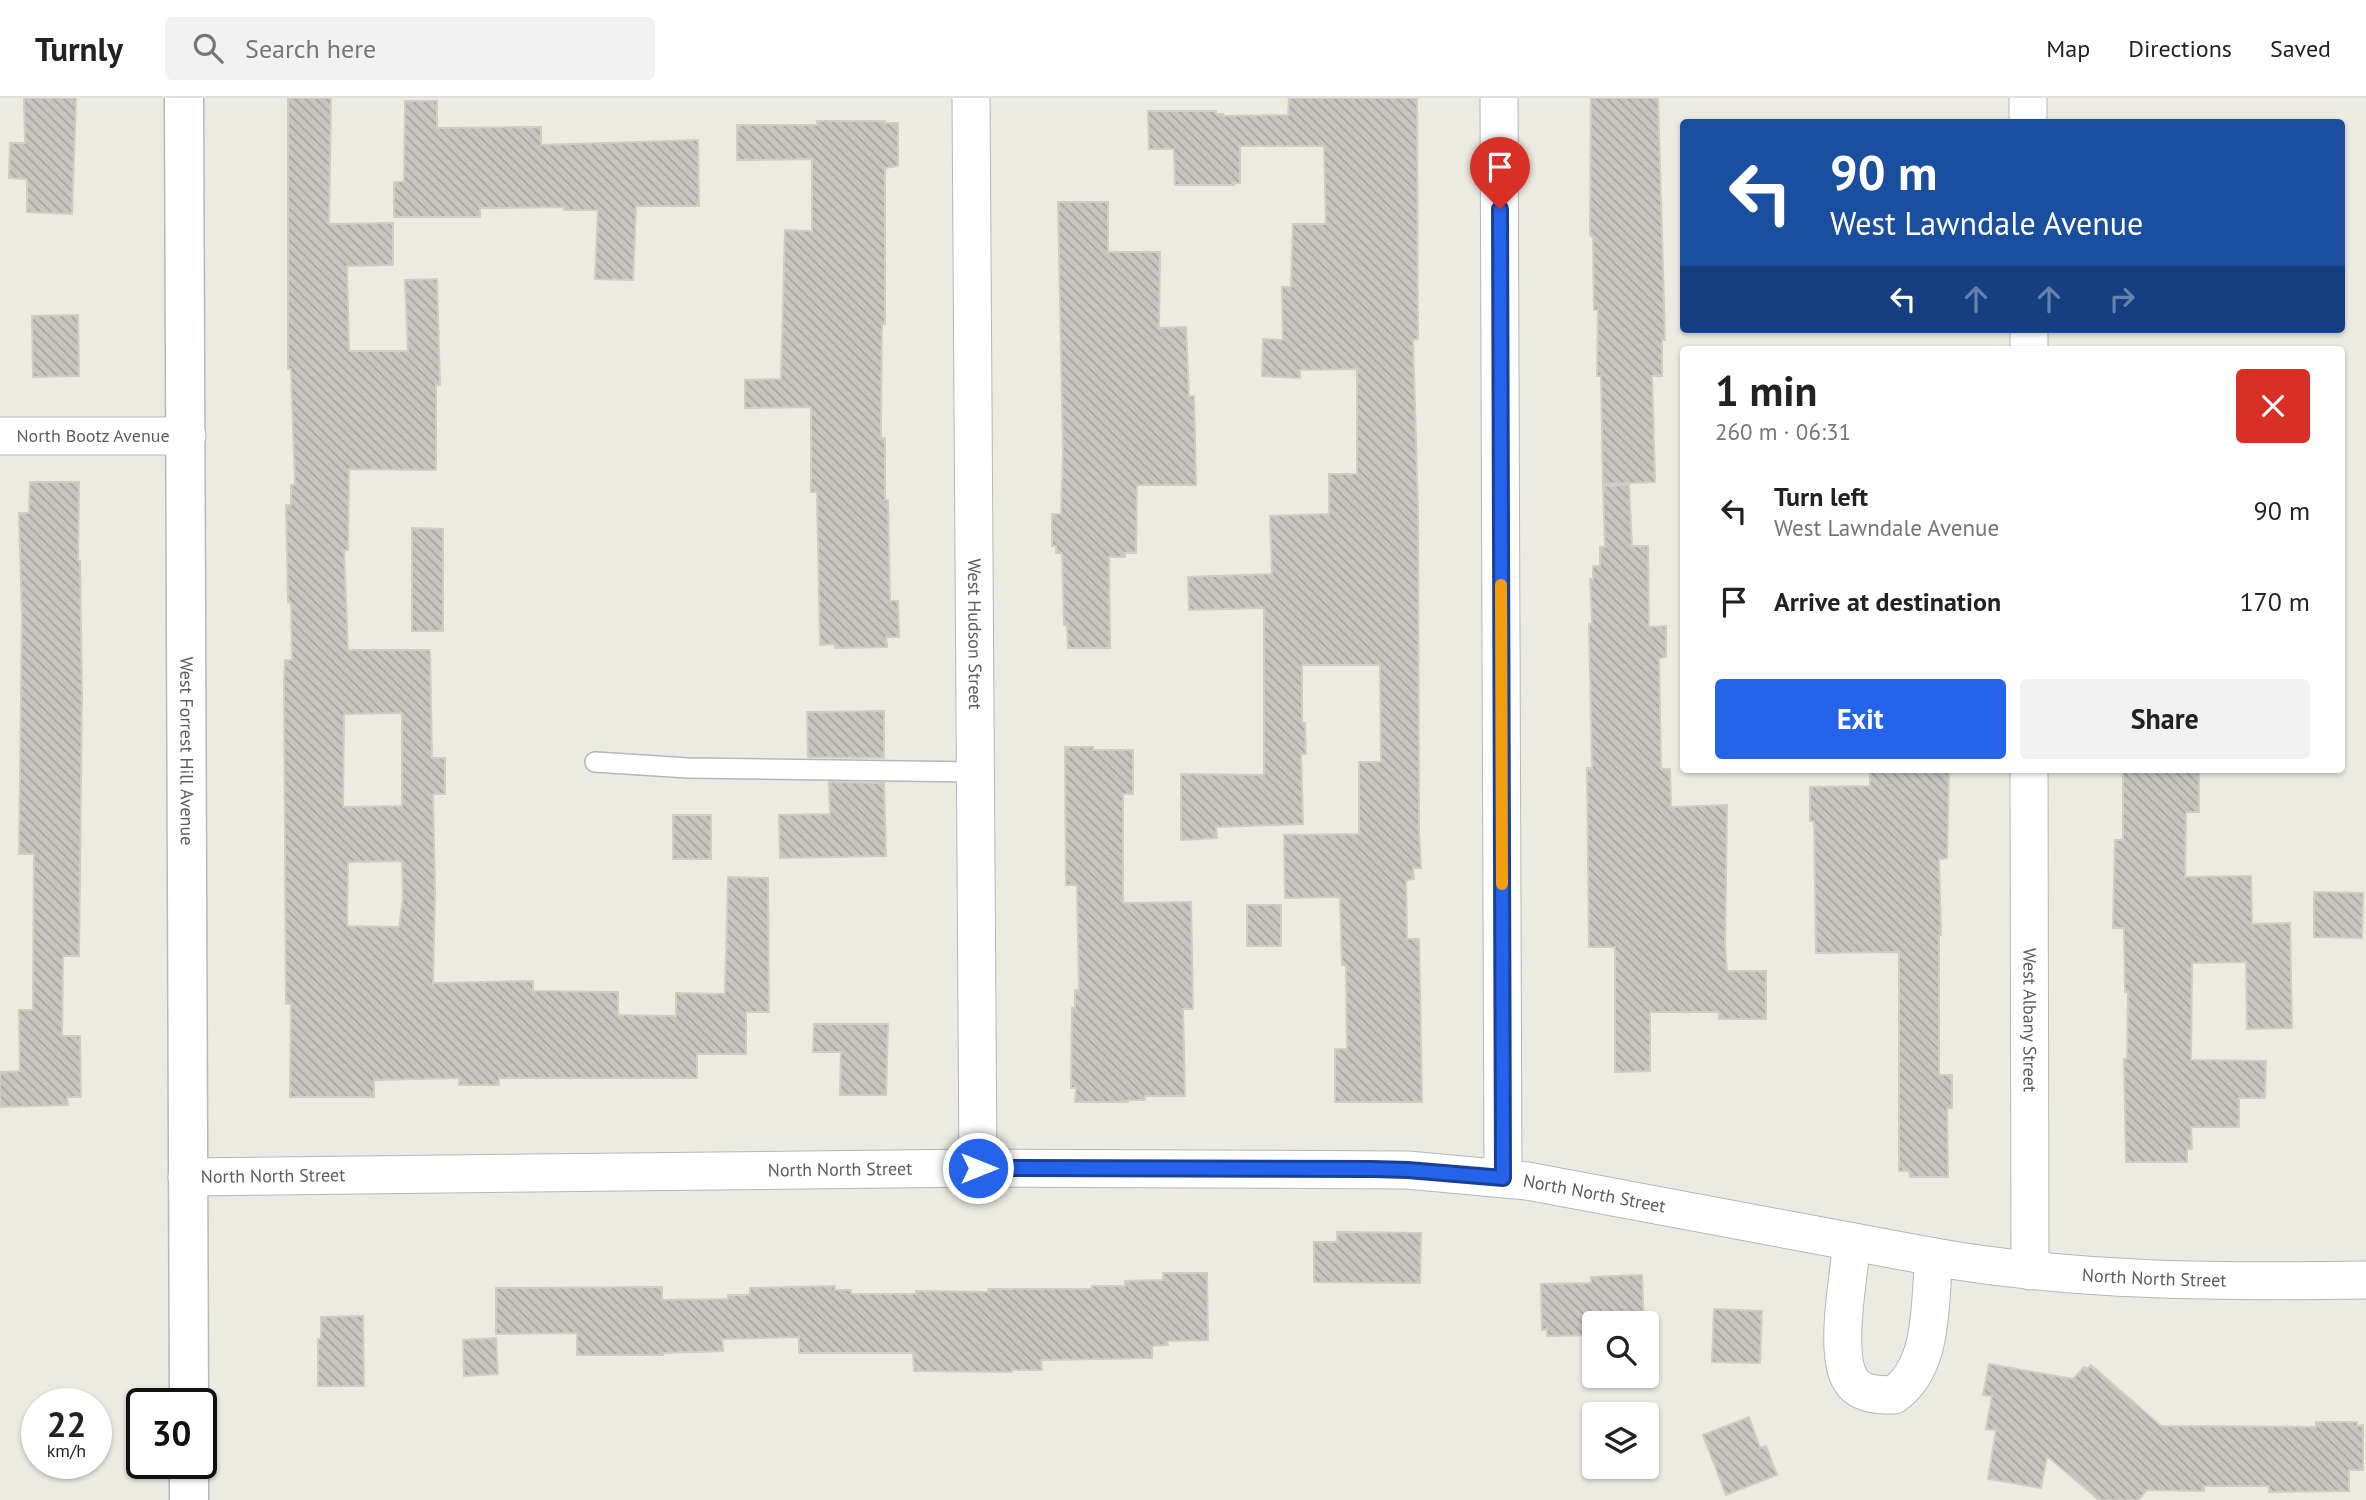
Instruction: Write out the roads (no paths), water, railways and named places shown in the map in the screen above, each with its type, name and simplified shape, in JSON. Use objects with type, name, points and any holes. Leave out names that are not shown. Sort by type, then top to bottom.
[{"type":"main road","name":"West Forrest Hill Avenue","points":[[184,98],[189,1388]]},
{"type":"main road","points":[[189,1479],[189,1500]]},
{"type":"street","name":"West Hudson Street","points":[[971,98],[978,1168]]},
{"type":"street","points":[[1499,98],[1503,1178]]},
{"type":"street","points":[[2028,98],[2028,119]]},
{"type":"street","name":"North Bootz Avenue","points":[[0,436],[187,436]]},
{"type":"street","name":"West Albany Street","points":[[2029,773],[2030,1271]]},
{"type":"street","name":"North North Street","points":[[187,1177],[978,1168],[1384,1169],[1503,1178],[1934,1258],[2030,1271],[2186,1279],[2366,1280]]},
{"type":"street","points":[[1852,1242],[1843,1339],[1844,1362],[1850,1381],[1865,1393],[1894,1395],[1906,1386],[1917,1368],[1924,1352],[1934,1258]]},
{"type":"lane","points":[[595,762],[688,768],[975,772]]}]
